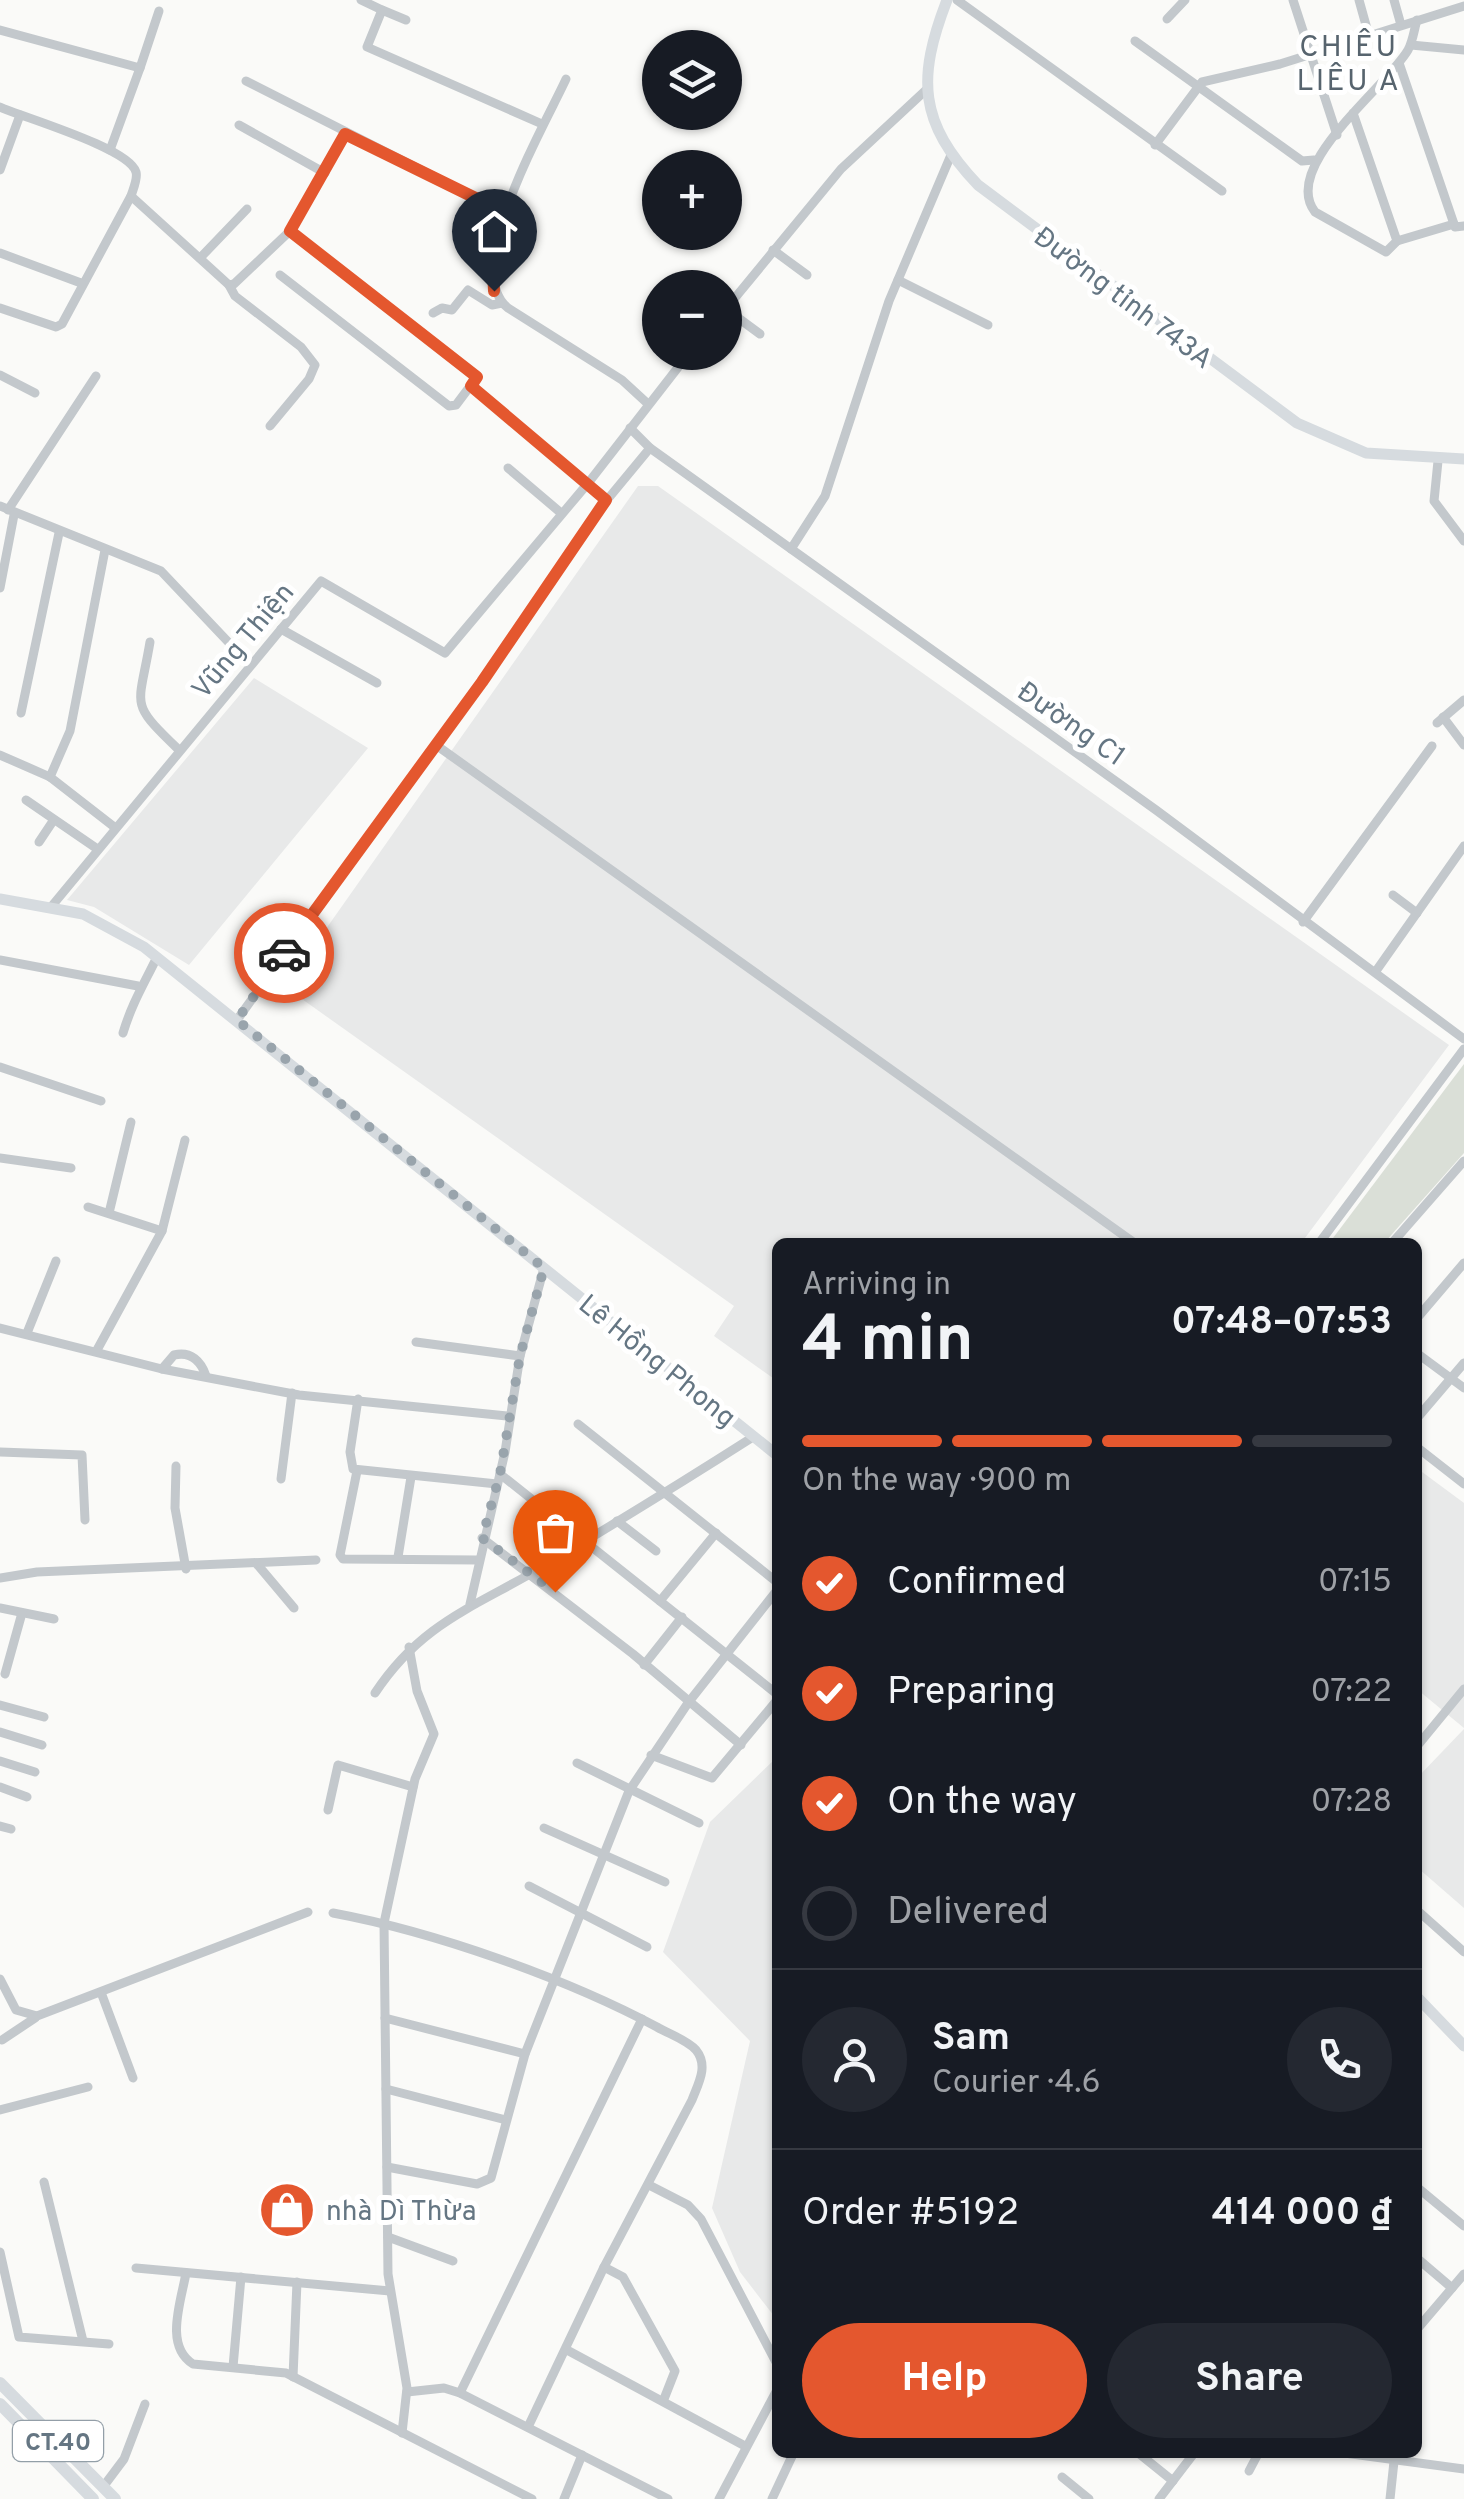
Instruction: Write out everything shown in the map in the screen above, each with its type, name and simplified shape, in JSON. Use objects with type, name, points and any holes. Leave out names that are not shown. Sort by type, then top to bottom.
[{"type":"main road","name":"Đường tỉnh 743A","points":[[947,0],[930,44],[926,90],[932,119],[951,155],[997,202],[1266,404],[1342,446],[1438,461],[1464,460]]},
{"type":"main road","name":"Lê Hồng Phong","points":[[0,899],[51,906],[105,922],[157,957],[772,1451]]},
{"type":"main road","points":[[1422,2002],[1464,2046]]},
{"type":"main road","name":"CT.40","points":[[0,2383],[115,2499]]},
{"type":"main road","name":"CT.40","points":[[0,2404],[92,2499]]},
{"type":"street","points":[[362,0],[406,20]]},
{"type":"street","points":[[956,0],[1222,191]]},
{"type":"street","points":[[1167,20],[1185,0]]},
{"type":"street","points":[[1293,0],[1337,134]]},
{"type":"street","points":[[1359,0],[1369,36]]},
{"type":"street","points":[[1394,0],[1401,26]]},
{"type":"street","points":[[1155,145],[1206,80],[1310,54],[1464,6]]},
{"type":"street","points":[[382,10],[367,46],[542,124]]},
{"type":"street","points":[[110,150],[159,11]]},
{"type":"street","points":[[1399,63],[1459,225],[1398,242],[1386,252],[1315,212],[1308,200],[1314,160],[1399,63],[1417,20]]},
{"type":"street","points":[[0,30],[140,68]]},
{"type":"street","points":[[1135,41],[1302,161],[1314,160]]},
{"type":"street","points":[[1410,44],[1464,50]]},
{"type":"street","points":[[566,78],[542,124],[506,213],[493,270],[496,296],[622,380],[647,404]]},
{"type":"street","points":[[246,81],[506,213]]},
{"type":"street","points":[[742,289],[840,169],[926,90]]},
{"type":"street","points":[[0,107],[110,150],[136,173],[131,196],[59,326],[0,308]]},
{"type":"street","points":[[1354,114],[1398,242]]},
{"type":"street","points":[[0,170],[20,115]]},
{"type":"street","points":[[239,125],[325,174]]},
{"type":"street","points":[[230,285],[290,231],[345,134]]},
{"type":"street","points":[[791,550],[825,496],[898,280],[951,155]]},
{"type":"street","points":[[131,196],[230,285],[235,296],[301,347],[314,364],[309,379],[270,426]]},
{"type":"street","points":[[200,258],[247,209]]},
{"type":"street","points":[[280,275],[448,406],[456,405],[477,377],[290,231]]},
{"type":"street","points":[[773,250],[808,275]]},
{"type":"street","points":[[0,253],[81,282]]},
{"type":"street","points":[[898,280],[988,325]]},
{"type":"street","points":[[433,313],[442,308],[452,310],[468,290],[492,305],[502,303]]},
{"type":"street","points":[[742,322],[760,334]]},
{"type":"street","name":"Vũng Thiện","points":[[51,906],[178,749],[324,580],[445,652],[589,482],[675,370]]},
{"type":"street","points":[[0,375],[35,394]]},
{"type":"street","points":[[0,588],[7,511],[96,376]]},
{"type":"street","points":[[471,386],[606,500]]},
{"type":"street","name":"Đường C1","points":[[630,428],[650,448],[1156,810],[1464,1039]]},
{"type":"street","points":[[237,1020],[436,745],[606,500],[650,448]]},
{"type":"street","points":[[1438,461],[1434,500],[1464,541]]},
{"type":"street","points":[[508,468],[561,513]]},
{"type":"street","points":[[7,511],[161,571],[250,665]]},
{"type":"street","points":[[21,713],[59,534]]},
{"type":"street","points":[[50,776],[70,731],[106,550]]},
{"type":"street","points":[[281,629],[377,683]]},
{"type":"street","points":[[150,642],[140,710],[178,749]]},
{"type":"street","points":[[1464,700],[1440,720],[1464,745]]},
{"type":"street","points":[[436,745],[1127,1238]]},
{"type":"street","points":[[1302,922],[1432,746]]},
{"type":"street","points":[[0,755],[50,776],[114,826]]},
{"type":"street","points":[[26,800],[96,848]]},
{"type":"street","points":[[39,842],[54,821]]},
{"type":"street","points":[[1376,972],[1464,846]]},
{"type":"street","points":[[1393,895],[1417,913]]},
{"type":"street","points":[[123,1033],[138,986],[146,980],[157,957]]},
{"type":"street","points":[[0,960],[138,986]]},
{"type":"street","points":[[1323,1238],[1464,1049]]},
{"type":"street","points":[[0,1067],[101,1100]]},
{"type":"street","points":[[109,1212],[131,1122]]},
{"type":"street","points":[[97,1350],[162,1231],[185,1140]]},
{"type":"street","points":[[0,1158],[71,1168]]},
{"type":"street","points":[[1397,1238],[1464,1161]]},
{"type":"street","points":[[88,1207],[162,1231]]},
{"type":"street","points":[[27,1332],[56,1261]]},
{"type":"street","points":[[1422,1312],[1464,1263]]},
{"type":"street","points":[[470,1604],[482,1538],[499,1479],[520,1356],[544,1268]]},
{"type":"street","points":[[0,1328],[162,1368],[292,1393],[507,1416]]},
{"type":"street","points":[[416,1342],[520,1356]]},
{"type":"street","points":[[162,1368],[174,1354],[182,1353],[198,1360],[206,1376]]},
{"type":"street","points":[[1422,1357],[1464,1388]]},
{"type":"street","points":[[1422,1413],[1464,1362]]},
{"type":"street","points":[[281,1479],[292,1393]]},
{"type":"street","points":[[358,1399],[350,1458],[357,1471],[340,1555],[344,1560],[478,1560]]},
{"type":"street","points":[[578,1424],[772,1581]]},
{"type":"street","points":[[375,1693],[409,1647],[470,1604],[532,1573],[753,1436]]},
{"type":"street","points":[[1422,1451],[1464,1484]]},
{"type":"street","points":[[0,1452],[82,1454],[85,1520]]},
{"type":"street","points":[[176,1466],[176,1508],[186,1569]]},
{"type":"street","points":[[357,1471],[499,1479],[728,1652],[772,1692]]},
{"type":"street","points":[[398,1557],[412,1477]]},
{"type":"street","points":[[617,1521],[656,1552]]},
{"type":"street","points":[[660,1601],[716,1534]]},
{"type":"street","points":[[482,1538],[532,1573],[740,1745]]},
{"type":"street","points":[[0,1578],[36,1572],[186,1569],[316,1560]]},
{"type":"street","points":[[256,1562],[294,1608]]},
{"type":"street","points":[[387,2168],[485,2184],[525,2054],[579,1909],[629,1791],[688,1703],[772,1594]]},
{"type":"street","points":[[0,1608],[54,1619]]},
{"type":"street","points":[[5,1674],[22,1613]]},
{"type":"street","points":[[644,1665],[682,1617]]},
{"type":"street","points":[[402,2433],[407,2392],[390,2291],[388,2237],[384,1923],[412,1787],[434,1734],[417,1690],[409,1647]]},
{"type":"street","points":[[1422,1740],[1464,1689]]},
{"type":"street","points":[[0,1705],[44,1717]]},
{"type":"street","points":[[651,1755],[708,1779],[772,1705]]},
{"type":"street","points":[[0,1732],[42,1745]]},
{"type":"street","points":[[0,1761],[35,1772]]},
{"type":"street","points":[[577,1763],[699,1824]]},
{"type":"street","points":[[328,1810],[338,1765],[412,1787]]},
{"type":"street","points":[[0,1787],[26,1796]]},
{"type":"street","points":[[544,1828],[665,1882]]},
{"type":"street","points":[[530,1886],[647,1947]]},
{"type":"street","points":[[2,2040],[37,2016],[102,1995],[308,1912]]},
{"type":"street","points":[[333,1913],[384,1923],[554,1981],[642,2019],[694,2048],[703,2072],[528,2427]]},
{"type":"street","points":[[1422,1915],[1464,1952]]},
{"type":"street","points":[[0,1979],[16,2010],[37,2016]]},
{"type":"street","points":[[102,1995],[132,2078]]},
{"type":"street","points":[[385,2018],[525,2054]]},
{"type":"street","points":[[460,2393],[642,2019]]},
{"type":"street","points":[[0,2110],[88,2087]]},
{"type":"street","points":[[386,2089],[506,2120]]},
{"type":"street","points":[[44,2182],[83,2341]]},
{"type":"street","points":[[650,2185],[688,2205],[702,2219],[772,2354]]},
{"type":"street","points":[[1422,2191],[1464,2226]]},
{"type":"street","points":[[388,2237],[454,2261]]},
{"type":"street","points":[[0,2252],[19,2337],[109,2344]]},
{"type":"street","points":[[1422,2263],[1452,2288]]},
{"type":"street","points":[[604,2267],[623,2277],[675,2371],[664,2399]]},
{"type":"street","points":[[136,2268],[390,2291]]},
{"type":"street","points":[[186,2273],[176,2344],[180,2356],[193,2364],[286,2372],[532,2499]]},
{"type":"street","points":[[1422,2323],[1464,2274]]},
{"type":"street","points":[[233,2367],[240,2277]]},
{"type":"street","points":[[293,2378],[297,2282]]},
{"type":"street","points":[[566,2350],[664,2399],[745,2446]]},
{"type":"street","points":[[407,2392],[444,2388],[460,2393],[668,2499]]},
{"type":"street","points":[[719,2499],[772,2399]]},
{"type":"street","points":[[103,2487],[124,2458],[145,2404]]},
{"type":"street","points":[[766,2410],[772,2414]]},
{"type":"street","points":[[564,2499],[582,2455]]},
{"type":"street","points":[[772,2499],[791,2458]]},
{"type":"street","points":[[1145,2458],[1173,2480]]},
{"type":"street","points":[[1158,2499],[1190,2458]]},
{"type":"street","points":[[1249,2471],[1257,2458]]},
{"type":"street","points":[[1390,2499],[1394,2458]]},
{"type":"street","points":[[1405,2458],[1464,2469]]},
{"type":"street","points":[[1062,2477],[1089,2499]]},
{"type":"street","points":[[642,2499],[648,2488]]},
{"type":"shaded area","points":[[638,486],[658,486],[1449,1045],[1305,1238],[772,1238],[772,1377],[714,1336],[734,1306],[285,987]]},
{"type":"shaded area","points":[[254,678],[368,748],[189,965],[94,907],[67,900]]},
{"type":"shaded area","points":[[1464,1064],[1464,1153],[1389,1238],[1333,1238]]},
{"type":"shaded area","points":[[1422,1472],[1464,1503],[1464,1728],[1422,1693]]},
{"type":"shaded area","points":[[1464,1729],[1464,1908],[1422,1871],[1422,1773]]},
{"type":"shaded area","points":[[772,1762],[772,2314],[740,2272],[712,2208],[750,2041],[663,1952],[710,1822]]},
{"type":"way so far","points":[[284,953],[237,1020],[544,1268],[520,1356],[500,1474],[482,1538],[555,1592]]},
{"type":"place","name":"nhà Dì Thừa","points":[[287,2210]]},
{"type":"district","name":"CHIÊU LIÊU A","points":[[1349,63]]},
{"type":"route","points":[[284,953],[482,682],[606,500],[471,386],[477,377],[290,231],[310,202],[345,134],[506,213],[493,270],[494,291]]}]
